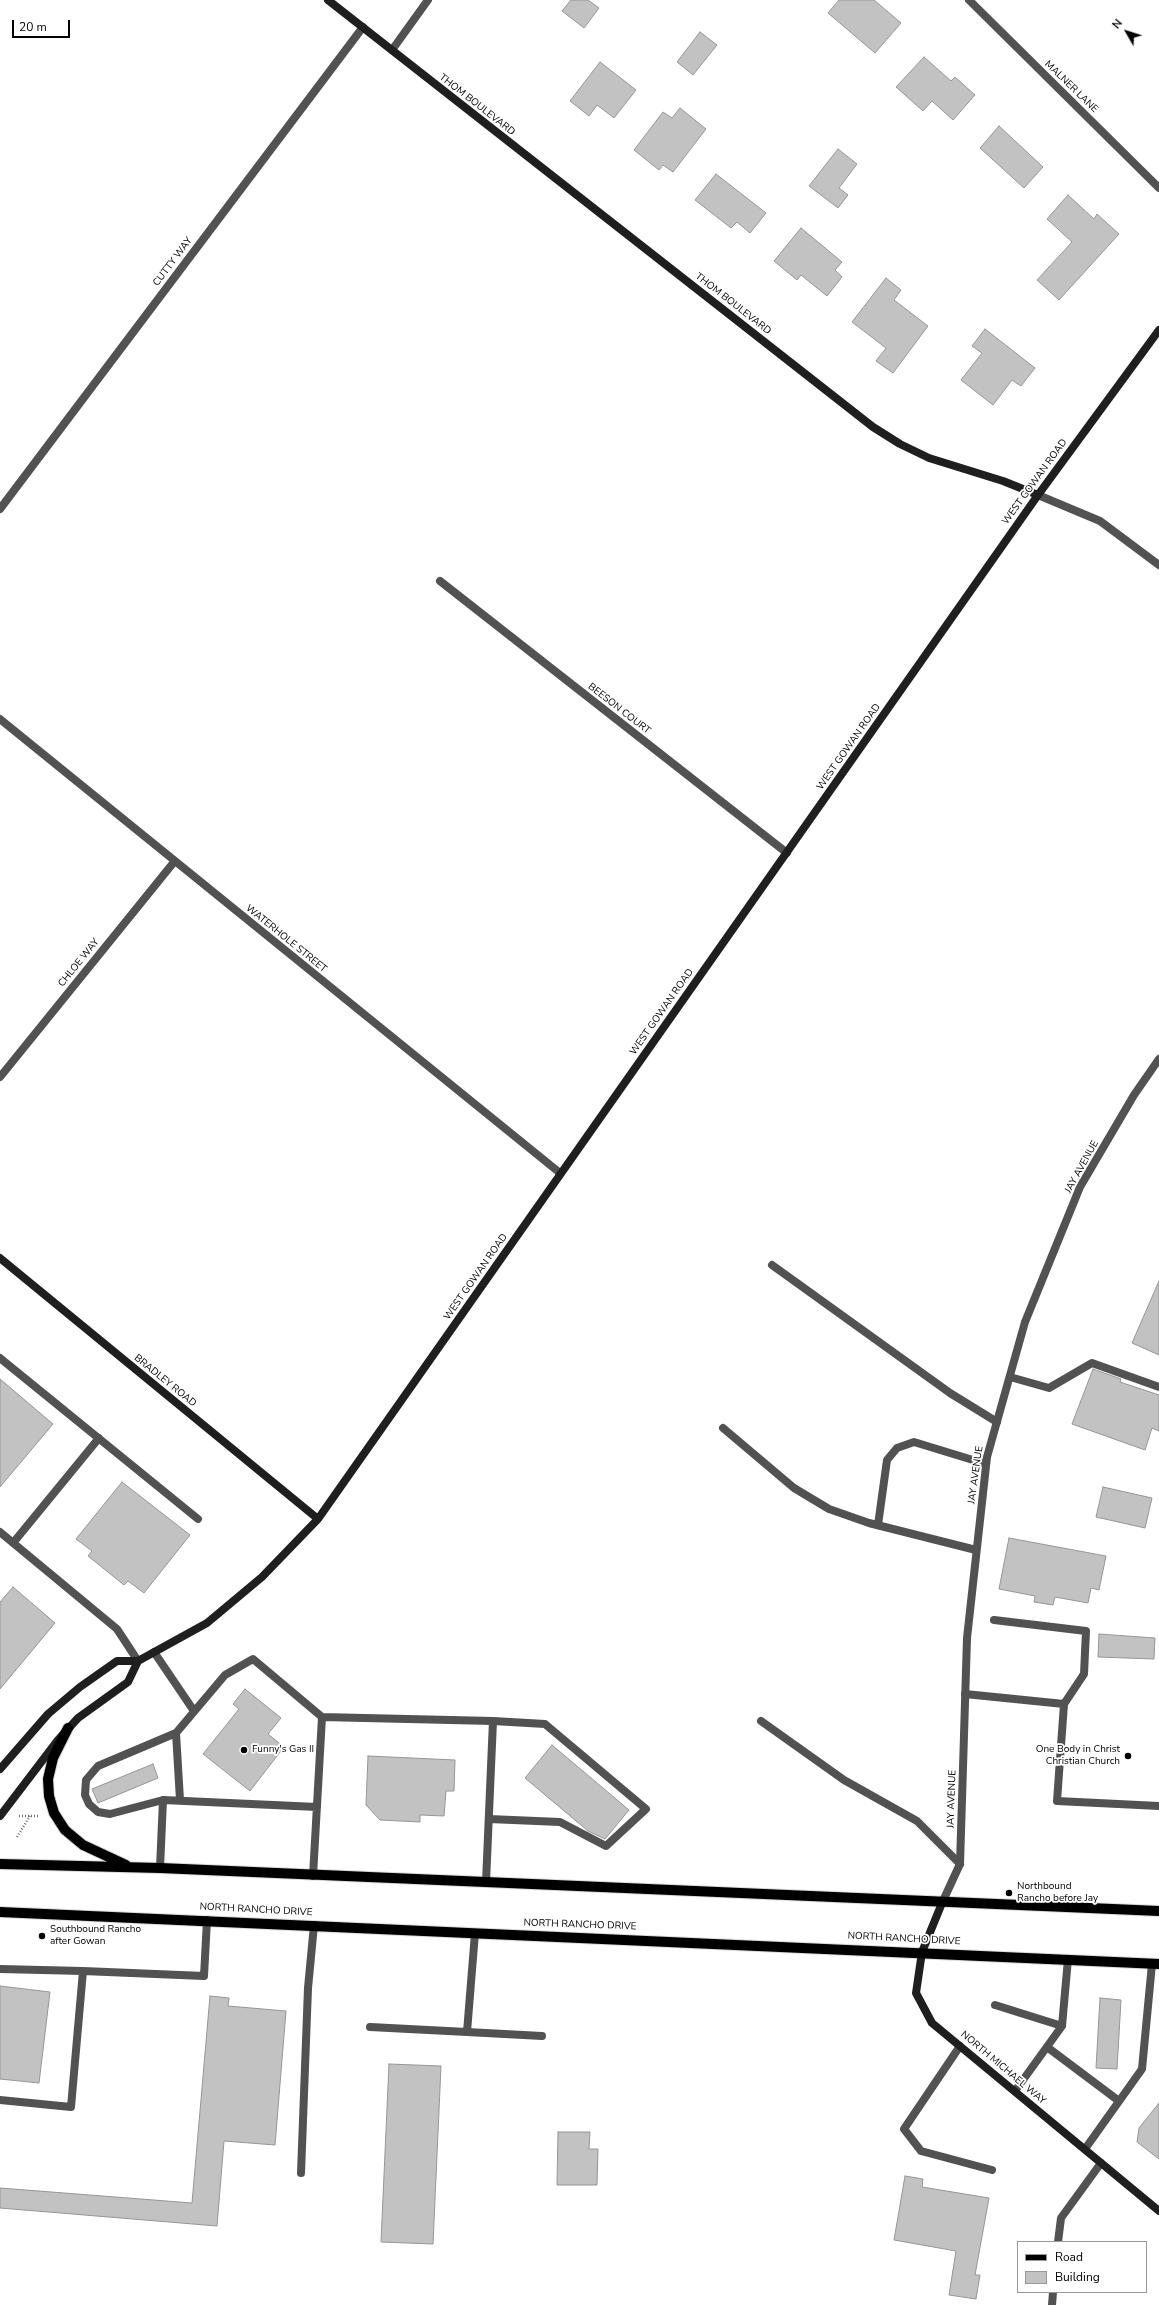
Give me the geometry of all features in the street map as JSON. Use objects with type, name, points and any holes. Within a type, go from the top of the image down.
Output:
[{"type":"main road","points":[[68,1728],[53,1758],[48,1779],[49,1796],[54,1813],[66,1830],[83,1845],[130,1867]]},
{"type":"main road","points":[[0,1864],[160,1868],[313,1876],[1159,1911]]},
{"type":"main road","name":"NORTH RANCHO DRIVE","points":[[0,1912],[922,1952],[1155,1964]]},
{"type":"street","name":"THOM BOULEVARD","points":[[328,0],[873,427],[900,444],[930,458],[1002,481],[1100,521],[1159,565]]},
{"type":"street","points":[[392,50],[428,0]]},
{"type":"street","name":"MALNER LANE","points":[[974,2],[1159,188]]},
{"type":"street","name":"CUTTY WAY","points":[[0,509],[363,27]]},
{"type":"street","name":"WEST GOWAN ROAD","points":[[0,1769],[48,1714],[80,1687],[117,1661],[138,1661],[206,1623],[262,1577],[318,1520],[560,1173],[1038,495],[1159,330]]},
{"type":"street","name":"BEESON COURT","points":[[440,581],[787,853]]},
{"type":"street","name":"WATERHOLE STREET","points":[[0,719],[174,862],[560,1173]]},
{"type":"street","name":"CHLOE WAY","points":[[0,1077],[174,862]]},
{"type":"street","name":"JAY AVENUE","points":[[942,1903],[960,1864],[967,1638],[986,1464],[1025,1322],[1080,1188],[1134,1095],[1159,1059]]},
{"type":"street","name":"BRADLEY ROAD","points":[[0,1258],[318,1520]]},
{"type":"street","points":[[772,1265],[950,1393],[997,1422]]},
{"type":"street","points":[[0,1358],[198,1519]]},
{"type":"street","points":[[1010,1377],[1049,1388],[1092,1363],[1159,1387]]},
{"type":"street","points":[[723,1428],[794,1488],[829,1509],[878,1525],[976,1550]]},
{"type":"street","points":[[13,1543],[99,1438]]},
{"type":"street","points":[[878,1525],[887,1460],[897,1448],[914,1442],[986,1464]]},
{"type":"street","points":[[0,1532],[117,1629],[138,1661],[128,1682],[78,1718],[68,1728],[0,1816]]},
{"type":"street","points":[[994,1620],[1086,1631],[1084,1674],[1064,1704],[1057,1801],[1159,1806]]},
{"type":"street","points":[[154,1652],[194,1711]]},
{"type":"street","points":[[317,1807],[163,1800],[110,1814],[98,1812],[89,1804],[85,1795],[86,1780],[98,1766],[176,1733],[225,1675],[253,1659],[322,1717],[493,1721],[545,1724],[646,1809],[606,1846],[560,1822],[489,1819]]},
{"type":"street","points":[[965,1694],[1064,1704]]},
{"type":"street","points":[[313,1876],[322,1717]]},
{"type":"street","points":[[486,1882],[493,1721]]},
{"type":"street","points":[[762,1721],[844,1780],[917,1821],[960,1864]]},
{"type":"street","points":[[176,1733],[180,1800]]},
{"type":"street","points":[[160,1868],[163,1800]]},
{"type":"street","name":"NORTH MICHAEL WAY","points":[[942,1903],[922,1952],[916,1993],[932,2023],[1159,2211]]},
{"type":"street","points":[[0,1969],[204,1976],[207,1920]]},
{"type":"street","points":[[301,2173],[308,1988],[314,1925]]},
{"type":"street","points":[[467,2032],[476,1933]]},
{"type":"street","points":[[1015,2091],[1062,2026],[1068,1959]]},
{"type":"street","points":[[1085,2149],[1142,2068],[1155,1964]]},
{"type":"street","points":[[0,2100],[71,2107],[82,1971]]},
{"type":"street","points":[[995,2005],[1062,2026]]},
{"type":"street","points":[[370,2027],[542,2036]]},
{"type":"street","points":[[960,2046],[904,2129],[921,2151],[992,2170]]},
{"type":"street","points":[[1047,2047],[1119,2101]]},
{"type":"street","points":[[1058,2241],[1061,2218],[1101,2163]]},
{"type":"street","points":[[1052,2305],[1053,2293]]},
{"type":"path","points":[[19,1816],[42,1816]]},
{"type":"path","points":[[17,1837],[30,1816]]},
{"type":"building","points":[[571,0],[588,0],[599,8],[584,28],[562,11]]},
{"type":"building","points":[[839,0],[874,0],[901,23],[875,53],[828,13]]},
{"type":"building","points":[[700,32],[717,45],[693,75],[677,62]]},
{"type":"building","points":[[924,57],[951,81],[955,77],[975,95],[953,120],[932,101],[923,111],[896,87]]},
{"type":"building","points":[[600,62],[636,90],[614,118],[597,105],[589,116],[570,101]]},
{"type":"building","points":[[680,108],[706,129],[673,172],[663,165],[659,170],[634,150],[663,112],[672,118]]},
{"type":"building","points":[[999,126],[1043,167],[1024,188],[980,148]]},
{"type":"building","points":[[838,149],[857,164],[839,188],[848,195],[838,208],[809,186]]},
{"type":"building","points":[[716,174],[766,213],[750,233],[737,222],[731,228],[695,200]]},
{"type":"building","points":[[1068,195],[1094,219],[1097,214],[1119,234],[1059,300],[1037,280],[1072,242],[1047,219]]},
{"type":"building","points":[[801,228],[842,262],[835,270],[842,277],[827,296],[801,275],[797,280],[774,261]]},
{"type":"building","points":[[886,278],[901,290],[894,300],[928,326],[893,373],[876,361],[886,348],[852,322]]},
{"type":"building","points":[[985,329],[1035,368],[1021,386],[1012,380],[993,405],[961,380],[982,353],[972,346]]},
{"type":"building","points":[[1159,1281],[1159,1355],[1132,1343]]},
{"type":"building","points":[[1093,1369],[1121,1379],[1120,1382],[1159,1395],[1159,1431],[1152,1428],[1145,1450],[1072,1424]]},
{"type":"building","points":[[0,1379],[53,1424],[0,1487]]},
{"type":"building","points":[[122,1482],[190,1535],[144,1593],[128,1581],[124,1585],[88,1556],[92,1551],[76,1539]]},
{"type":"building","points":[[1103,1487],[1152,1498],[1145,1528],[1096,1517]]},
{"type":"building","points":[[1009,1538],[1106,1556],[1099,1590],[1091,1588],[1088,1603],[1055,1597],[1053,1605],[1034,1602],[1035,1596],[999,1589]]},
{"type":"building","points":[[13,1587],[55,1623],[0,1689],[0,1602]]},
{"type":"building","points":[[1099,1634],[1155,1638],[1154,1659],[1098,1657]]},
{"type":"building","points":[[245,1689],[281,1718],[268,1734],[284,1747],[250,1791],[203,1754],[239,1709],[233,1704]]},
{"type":"building","points":[[552,1745],[629,1810],[605,1839],[588,1831],[525,1778]]},
{"type":"building","points":[[368,1756],[455,1760],[454,1791],[446,1791],[444,1816],[420,1815],[420,1822],[380,1820],[366,1805]]},
{"type":"building","points":[[153,1764],[158,1778],[98,1803],[92,1789]]},
{"type":"building","points":[[0,1986],[50,1992],[39,2083],[0,2079]]},
{"type":"building","points":[[210,1996],[229,1998],[228,2006],[286,2011],[275,2145],[224,2141],[217,2226],[0,2208],[0,2188],[192,2203]]},
{"type":"building","points":[[1100,1998],[1121,2000],[1117,2069],[1096,2068]]},
{"type":"building","points":[[389,2064],[441,2066],[433,2244],[381,2242]]},
{"type":"building","points":[[1159,2103],[1159,2159],[1137,2142],[1139,2128]]},
{"type":"building","points":[[558,2132],[590,2132],[589,2149],[598,2149],[597,2185],[557,2185]]},
{"type":"building","points":[[905,2176],[923,2179],[922,2187],[989,2198],[975,2275],[980,2275],[976,2299],[949,2295],[956,2251],[894,2240]]},
{"type":"place","name":"Funny's Gas II","points":[[244,1750]]},
{"type":"place","name":"One Body in Christ Christian Church","points":[[1128,1756]]},
{"type":"place","name":"Northbound Rancho before Jay","points":[[1009,1893]]},
{"type":"place","name":"Southbound Rancho after Gowan","points":[[42,1936]]}]
